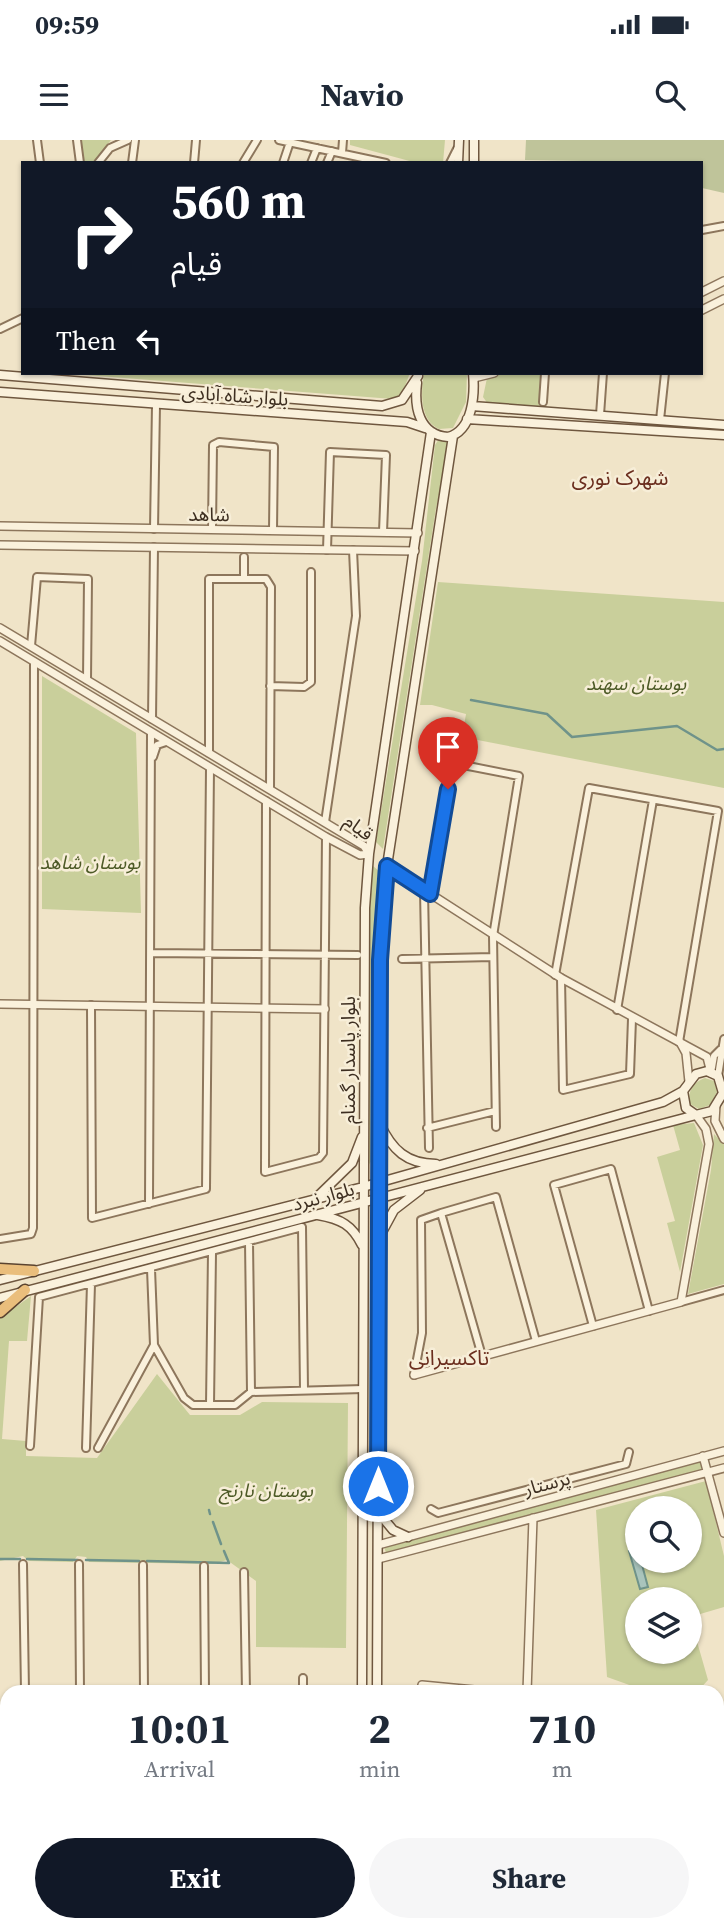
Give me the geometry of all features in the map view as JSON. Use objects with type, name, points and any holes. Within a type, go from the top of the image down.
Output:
[{"type":"highway","points":[[0,1269],[34,1271]]},
{"type":"highway","points":[[0,1312],[25,1290]]},
{"type":"main road","points":[[458,161],[459,140]]},
{"type":"main road","points":[[474,140],[474,161]]},
{"type":"main road","name":"بلوار شاه آبادی","points":[[0,377],[382,406],[402,400],[418,375]]},
{"type":"main road","points":[[419,375],[417,410],[428,430]]},
{"type":"main road","points":[[453,436],[467,419],[472,406],[474,375]]},
{"type":"main road","name":"بلوار شاه آبادی","points":[[0,392],[407,422],[443,437],[453,436]]},
{"type":"main road","points":[[472,406],[724,425]]},
{"type":"main road","points":[[467,419],[724,435]]},
{"type":"main road","name":"بلوار پاسدار گمنام","points":[[362,1685],[364,963],[369,854],[418,533],[428,430]]},
{"type":"main road","name":"بلوار پاسدار گمنام","points":[[377,1685],[382,1558],[378,1511],[380,960],[387,866],[453,436]]},
{"type":"main road","points":[[701,1072],[718,1075],[723,1093],[720,1104],[707,1114],[696,1115],[686,1108],[683,1091],[690,1082],[701,1072]]},
{"type":"main road","name":"بلوار نبرد","points":[[0,1280],[363,1187],[663,1102],[683,1091]]},
{"type":"main road","name":"بلوار نبرد","points":[[0,1298],[696,1115]]},
{"type":"main road","points":[[379,1122],[387,1140],[402,1156],[428,1164],[446,1163]]},
{"type":"main road","points":[[313,1199],[352,1163],[363,1132]]},
{"type":"main road","points":[[379,1240],[394,1210],[430,1184]]},
{"type":"main road","points":[[315,1215],[341,1220],[355,1231],[363,1247]]},
{"type":"main road","points":[[378,1511],[393,1530],[408,1537]]},
{"type":"street","points":[[37,140],[40,161]]},
{"type":"street","points":[[77,140],[80,161]]},
{"type":"street","points":[[100,161],[110,148],[128,140]]},
{"type":"street","points":[[132,161],[135,140]]},
{"type":"street","points":[[194,161],[196,140]]},
{"type":"street","points":[[244,161],[257,140]]},
{"type":"street","points":[[279,140],[363,160]]},
{"type":"street","points":[[342,153],[343,140]]},
{"type":"street","points":[[451,161],[459,140]]},
{"type":"street","points":[[284,161],[290,142]]},
{"type":"street","points":[[312,161],[317,148]]},
{"type":"street","points":[[328,161],[331,151]]},
{"type":"street","points":[[703,230],[724,226]]},
{"type":"street","points":[[703,292],[724,281]]},
{"type":"street","points":[[703,310],[724,299]]},
{"type":"street","points":[[0,329],[21,319]]},
{"type":"street","points":[[544,402],[545,375]]},
{"type":"street","points":[[600,415],[603,375]]},
{"type":"street","points":[[660,420],[665,375]]},
{"type":"street","points":[[154,529],[156,405]]},
{"type":"street","points":[[212,529],[215,443],[274,447],[273,530]]},
{"type":"street","points":[[327,550],[331,452],[386,455],[383,532]]},
{"type":"street","name":"شاهد","points":[[0,526],[418,533]]},
{"type":"street","name":"شاهد","points":[[0,545],[415,551]]},
{"type":"street","points":[[149,1203],[154,547]]},
{"type":"street","points":[[325,822],[356,616],[353,550]]},
{"type":"street","points":[[244,557],[244,579]]},
{"type":"street","points":[[270,686],[304,687],[311,682],[311,572]]},
{"type":"street","points":[[30,646],[37,577],[88,579],[87,680]]},
{"type":"street","points":[[209,753],[209,579],[266,579],[270,583],[270,789]]},
{"type":"street","name":"قیام","points":[[0,628],[325,822],[364,846],[369,854],[360,855],[326,837],[0,641]]},
{"type":"street","points":[[0,1239],[24,1237],[33,1228],[34,662]]},
{"type":"street","points":[[151,780],[155,750],[166,741]]},
{"type":"street","points":[[429,1148],[425,959],[427,893],[453,763],[519,775],[493,936],[496,1126]]},
{"type":"street","points":[[91,1006],[92,1218],[206,1189],[211,768]]},
{"type":"street","points":[[632,1019],[630,1074],[563,1090],[558,977],[589,788],[718,811],[679,1042],[686,1054],[690,1082]]},
{"type":"street","points":[[617,1010],[653,800]]},
{"type":"street","points":[[266,801],[263,1170],[268,1173],[321,1156],[326,837]]},
{"type":"street","points":[[387,866],[558,977],[632,1019],[708,1057],[718,1075]]},
{"type":"street","points":[[151,953],[358,955]]},
{"type":"street","points":[[402,960],[493,957]]},
{"type":"street","points":[[0,1004],[325,1009]]},
{"type":"street","points":[[718,1075],[724,1039]]},
{"type":"street","points":[[720,1104],[715,1121],[724,1139]]},
{"type":"street","points":[[427,1128],[495,1111]]},
{"type":"street","points":[[681,1302],[709,1144],[706,1129],[696,1115]]},
{"type":"street","points":[[593,1326],[554,1185],[611,1169],[649,1311]]},
{"type":"street","points":[[536,1342],[496,1197],[421,1220],[422,1333],[414,1375],[536,1342],[724,1290]]},
{"type":"street","points":[[441,1213],[482,1356]]},
{"type":"street","points":[[30,1446],[39,1297],[302,1227],[304,1390]]},
{"type":"street","points":[[249,1242],[251,1392]]},
{"type":"street","points":[[210,1405],[212,1252]]},
{"type":"street","points":[[151,1269],[154,1345],[184,1398],[193,1405],[235,1405],[251,1392],[363,1389]]},
{"type":"street","points":[[86,1448],[91,1284]]},
{"type":"street","points":[[98,1448],[154,1345]]},
{"type":"street","name":"پرستار","points":[[381,1544],[724,1451]]},
{"type":"street","points":[[431,1509],[438,1513],[626,1464],[629,1452]]},
{"type":"street","points":[[703,1457],[724,1533]]},
{"type":"street","name":"پرستار","points":[[382,1558],[724,1468]]},
{"type":"street","points":[[566,1479],[570,1493]]},
{"type":"street","points":[[527,1685],[533,1518]]},
{"type":"street","points":[[23,1564],[25,1685]]},
{"type":"street","points":[[79,1564],[80,1685]]},
{"type":"street","points":[[143,1565],[144,1685]]},
{"type":"street","points":[[204,1566],[205,1685]]},
{"type":"street","points":[[244,1572],[246,1685]]},
{"type":"street","points":[[303,1678],[303,1685]]},
{"type":"green space","points":[[80,140],[111,140],[95,161],[83,161]]},
{"type":"green space","points":[[350,140],[445,140],[443,161],[410,161],[350,145]]},
{"type":"green space","points":[[526,140],[724,140],[724,193],[703,188],[703,161],[525,160]]},
{"type":"green space","points":[[86,375],[409,375],[402,394],[393,399]]},
{"type":"green space","points":[[424,375],[467,375],[466,402],[453,428],[439,429],[432,425],[425,412],[422,388]]},
{"type":"green space","points":[[497,375],[542,375],[540,410],[488,404],[483,397],[487,378]]},
{"type":"green space","points":[[439,439],[451,441],[436,508],[383,849],[376,842],[422,561],[435,445]]},
{"type":"green space","name":"بوستان سهند","points":[[438,582],[724,602],[724,788],[462,737],[466,714],[432,705],[420,705]]},
{"type":"green space","name":"بوستان شاهد","points":[[42,676],[136,733],[141,913],[42,909]]},
{"type":"green space","points":[[372,865],[381,873],[374,964],[374,1147],[373,1159],[367,1167],[367,964]]},
{"type":"green space","points":[[705,1078],[714,1081],[717,1092],[710,1105],[699,1109],[690,1104],[689,1095],[694,1085]]},
{"type":"green space","points":[[694,1123],[703,1145],[680,1272],[667,1223],[675,1221],[657,1157],[680,1150],[673,1125]]},
{"type":"green space","points":[[714,1134],[724,1144],[724,1284],[688,1294],[711,1170]]},
{"type":"green space","name":"بوستان نارنج","points":[[31,1296],[27,1341],[9,1341],[2,1439],[26,1441],[26,1456],[97,1458],[157,1374],[190,1415],[240,1415],[262,1402],[348,1403],[346,1648],[256,1647],[256,1581],[227,1560],[213,1564],[89,1562],[86,1557],[77,1556],[73,1562],[29,1561],[23,1556],[0,1561],[0,1318]]},
{"type":"green space","points":[[700,1462],[702,1470],[386,1553],[384,1546]]},
{"type":"green space","points":[[706,1481],[724,1556],[724,1607],[702,1613],[702,1587],[625,1587],[625,1664],[702,1664],[702,1659],[708,1680],[703,1685],[629,1685],[607,1677],[596,1510],[625,1502],[625,1573],[702,1573],[702,1496],[649,1496]]},
{"type":"water","points":[[635,1573],[644,1573],[648,1587],[639,1587]]},
{"type":"waterway","points":[[471,700],[547,714],[572,737],[677,726],[717,750],[724,749]]},
{"type":"waterway","points":[[209,1510],[210,1514]]},
{"type":"waterway","points":[[213,1522],[221,1544]]},
{"type":"waterway","points":[[147,1561],[229,1563],[224,1551]]},
{"type":"waterway","points":[[0,1559],[20,1559]]},
{"type":"waterway","points":[[27,1559],[78,1560]]},
{"type":"waterway","points":[[86,1560],[139,1561]]},
{"type":"district","name":"شهرک نوری","points":[[620,478]]},
{"type":"district","name":"تاکسیرانی","points":[[449,1358]]},
{"type":"route","points":[[378,1486],[380,960],[387,866],[430,894],[448,789]]}]
